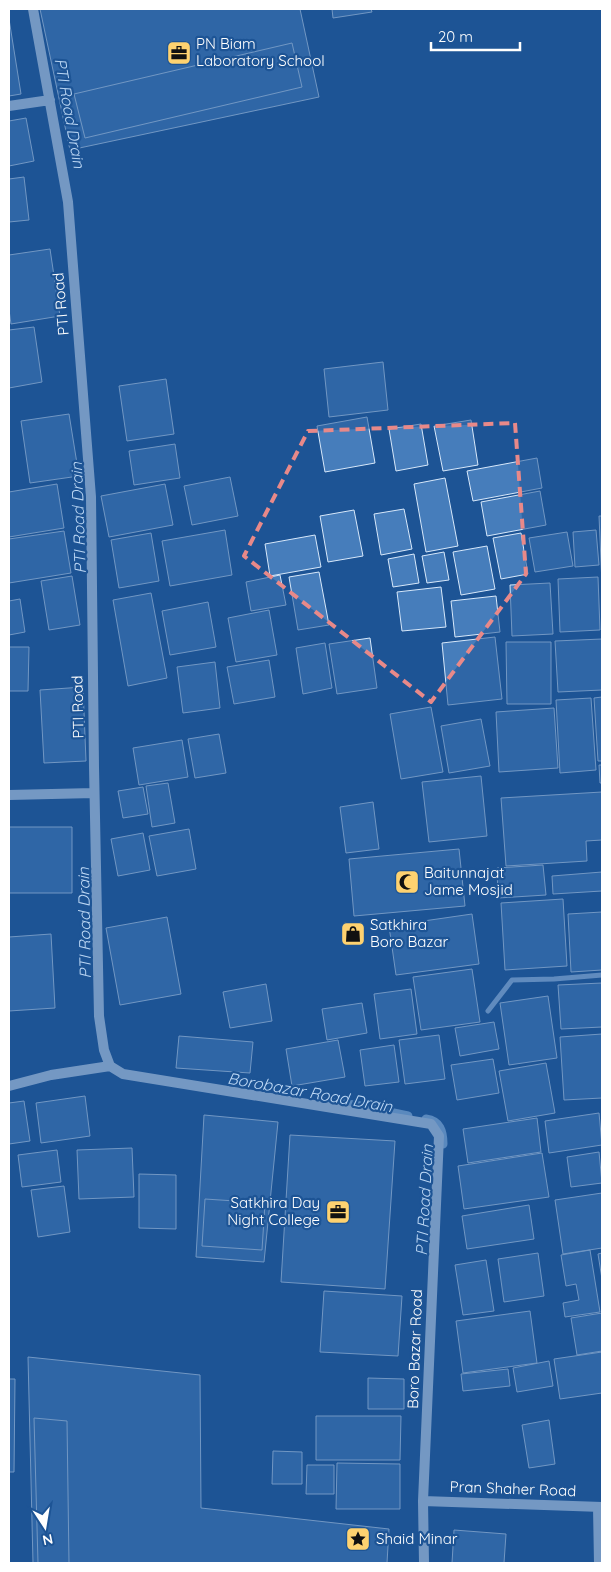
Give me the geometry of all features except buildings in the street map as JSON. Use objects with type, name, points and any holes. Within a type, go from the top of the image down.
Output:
[{"type":"main road","name":"PTI Road","points":[[33,9],[68,202],[92,497],[94,793],[99,1016],[104,1050],[110,1066]]},
{"type":"main road","points":[[9,106],[50,100]]},
{"type":"main road","points":[[9,795],[94,793]]},
{"type":"main road","points":[[9,1086],[51,1075],[110,1066]]},
{"type":"main road","name":"Boro Bazar Road","points":[[110,1066],[123,1074],[431,1124],[439,1136],[424,1501],[424,1563]]},
{"type":"main road","name":"Pran Shaher Road","points":[[424,1501],[600,1507]]},
{"type":"main road","points":[[599,1563],[600,1507]]},
{"type":"street","points":[[488,1011],[512,980],[602,975]]},
{"type":"highlighted area","points":[[515,423],[526,574],[431,702],[244,556],[308,431]]},
{"type":"waterway","name":"PTI Road Drain","points":[[323,1102],[355,1105],[408,1116]]},
{"type":"waterway","name":"PTI Road Drain","points":[[426,1119],[438,1124],[443,1144]]},
{"type":"place","name":"PN Biam Laboratory School","points":[[179,53]]},
{"type":"place","name":"Baitunnajat Jame Mosjid","points":[[407,882]]},
{"type":"place","name":"Satkhira Boro Bazar","points":[[353,934]]},
{"type":"place","name":"Satkhira Day Night College","points":[[338,1212]]},
{"type":"place","name":"Shaid Minar","points":[[358,1539]]},
{"type":"water label","name":"Borobazar Road Drain","points":[[310,1092]]}]
